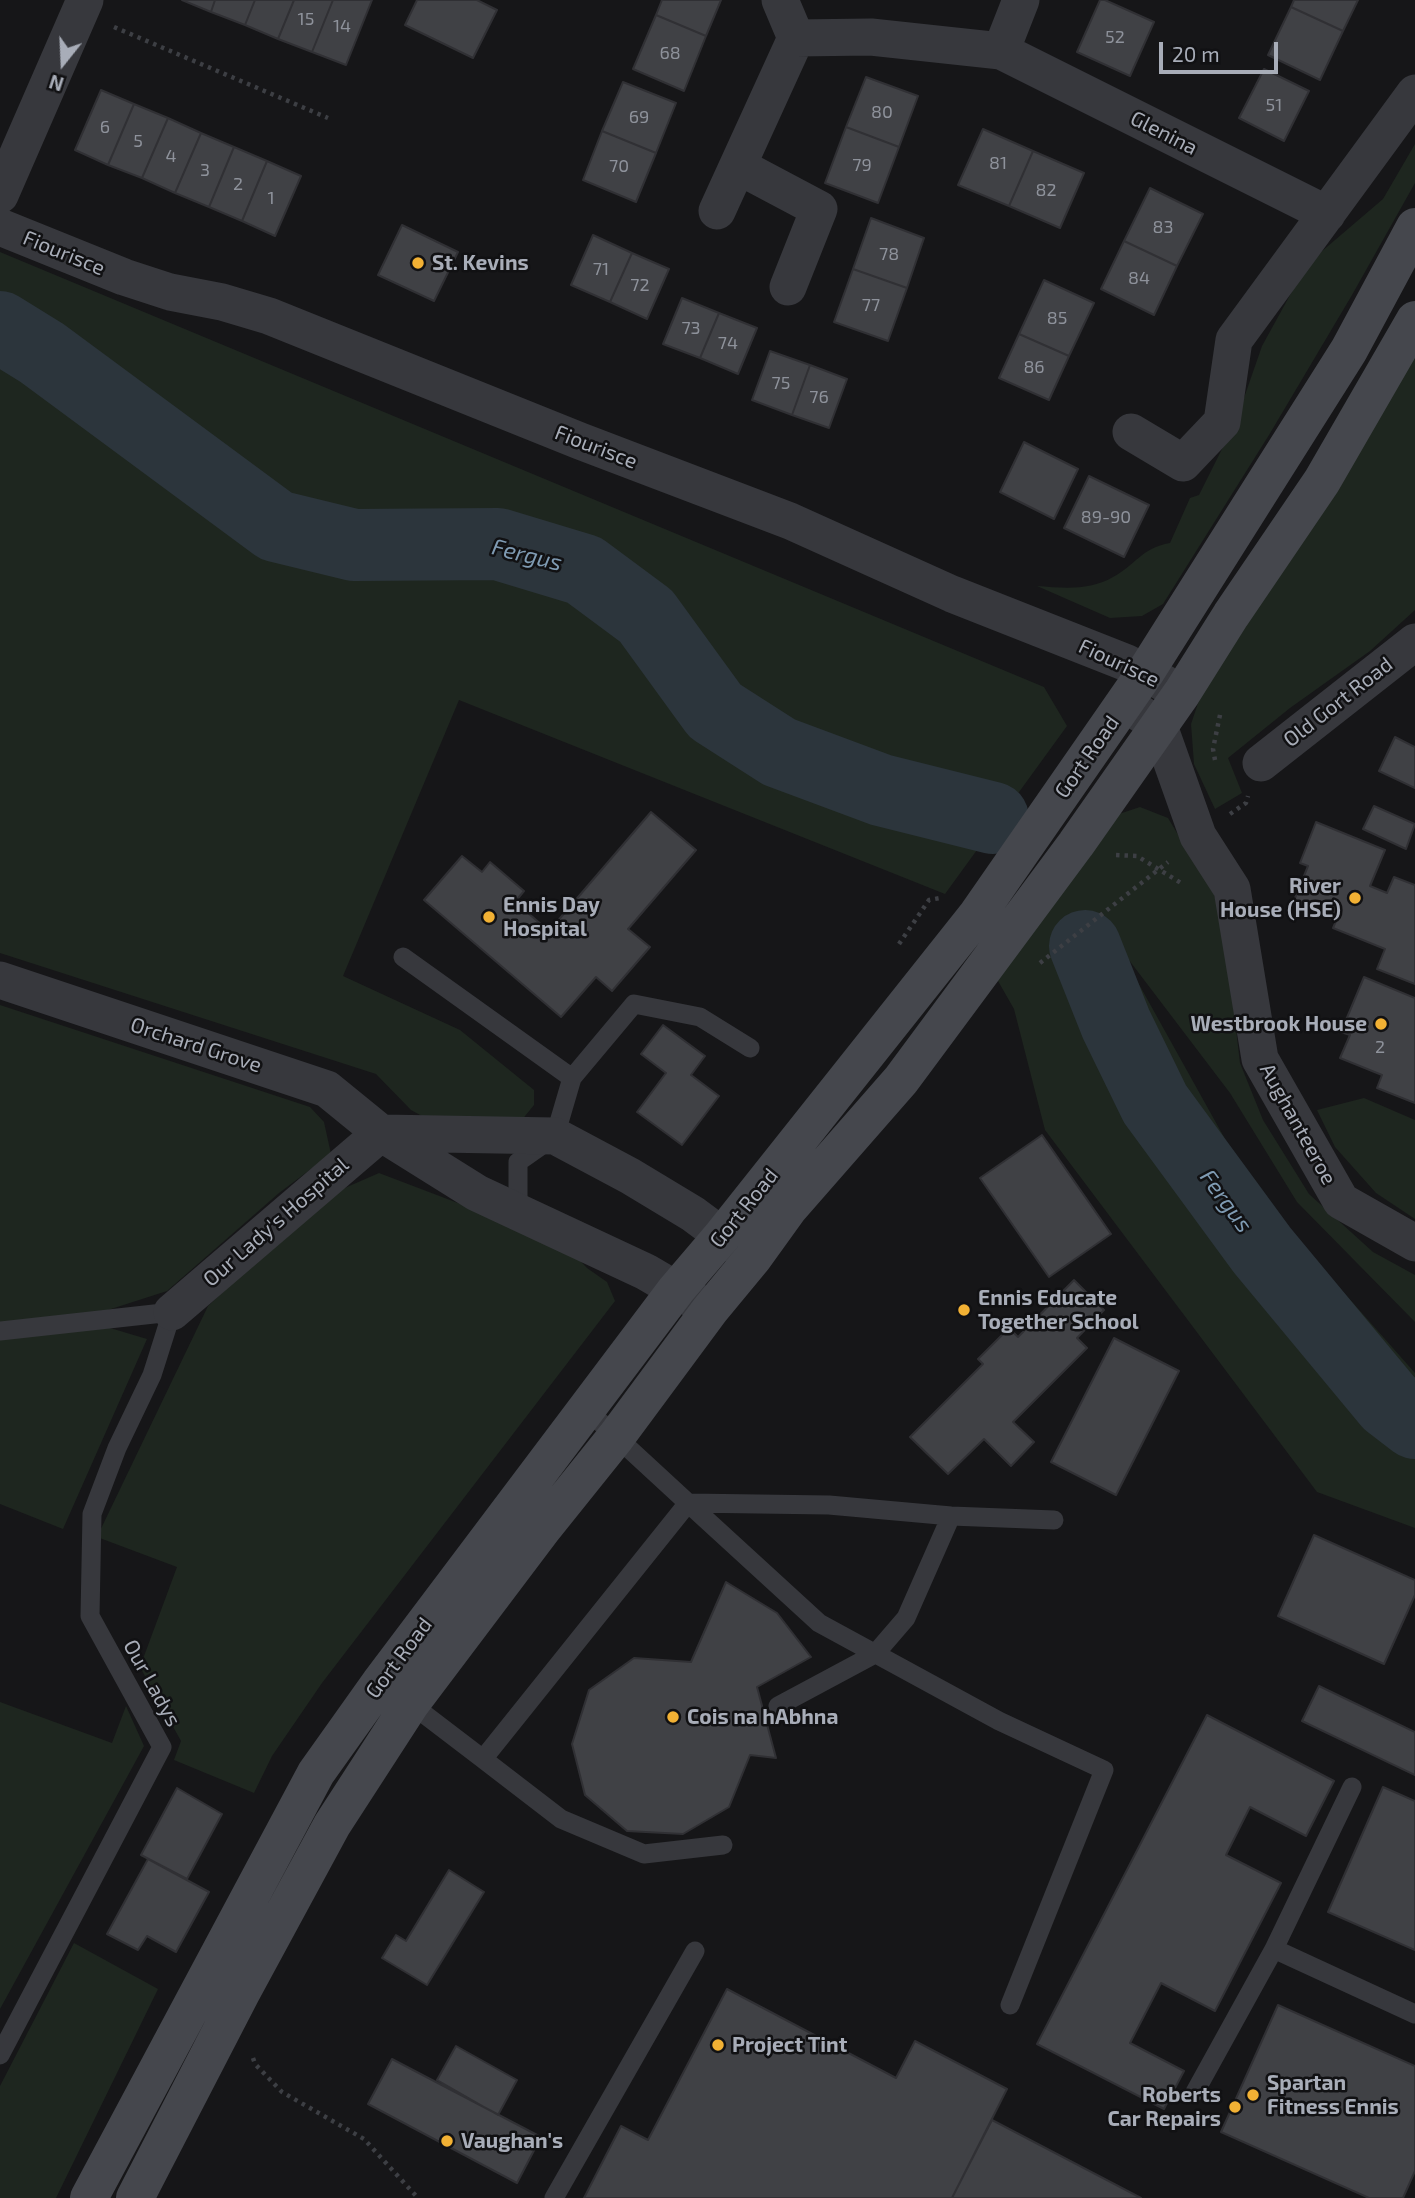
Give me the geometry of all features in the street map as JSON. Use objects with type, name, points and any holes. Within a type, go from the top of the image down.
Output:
[{"type":"main road","name":"Gort Road","points":[[135,2198],[332,1825],[396,1693],[586,1409],[676,1290],[977,915],[1135,688],[1349,350],[1415,227]]},
{"type":"main road","name":"Gort Road","points":[[89,2198],[316,1773],[396,1693],[543,1528],[616,1437],[789,1208],[901,1080],[1182,693],[1322,481],[1415,320]]},
{"type":"street","points":[[717,211],[796,38],[780,0]]},
{"type":"street","points":[[1001,51],[1021,0]]},
{"type":"street","points":[[0,195],[82,6]]},
{"type":"street","name":"Glenina","points":[[796,38],[871,37],[1001,51],[1327,214]]},
{"type":"street","points":[[1131,432],[1183,463],[1222,422],[1234,340],[1415,93]]},
{"type":"street","points":[[738,166],[819,209],[788,287]]},
{"type":"street","name":"Fiourisce","points":[[0,227],[136,281],[269,316],[580,442],[790,521],[952,594],[1127,663],[1135,688],[1182,693]]},
{"type":"street","name":"Old Gort Road","points":[[1261,763],[1415,642]]},
{"type":"street","points":[[1135,688],[1159,726]]},
{"type":"street","name":"Aughanteeroe","points":[[1159,726],[1198,836],[1232,889],[1260,1059],[1341,1201],[1415,1243]]},
{"type":"street","name":"Orchard Grove","points":[[0,980],[327,1089],[381,1133],[477,1193],[646,1272],[710,1310]]},
{"type":"street","points":[[381,1133],[555,1136],[630,1175],[693,1214],[753,1258]]},
{"type":"street","name":"Our Lady's Hospital","points":[[172,1312],[381,1133]]},
{"type":"lane","points":[[403,957],[572,1078]]},
{"type":"lane","points":[[518,1212],[518,1162],[555,1136],[572,1078],[634,1004],[700,1017],[750,1048]]},
{"type":"lane","points":[[0,1331],[172,1312]]},
{"type":"lane","name":"Our Ladys","points":[[0,2055],[162,1746],[90,1616],[92,1514],[108,1470],[152,1375],[172,1312]]},
{"type":"lane","points":[[586,1409],[820,1623],[999,1721],[1104,1770],[1010,2005]]},
{"type":"lane","points":[[688,1503],[829,1505],[951,1516],[1054,1520]]},
{"type":"lane","points":[[482,1759],[688,1503]]},
{"type":"lane","points":[[778,1706],[875,1654],[906,1618],[951,1516]]},
{"type":"lane","points":[[396,1693],[561,1819],[644,1854],[723,1844]]},
{"type":"lane","points":[[1195,2092],[1273,1949],[1352,1787]]},
{"type":"lane","points":[[1273,1949],[1415,2014]]},
{"type":"lane","points":[[554,2198],[695,1951]]},
{"type":"path","points":[[82,6],[328,118]]},
{"type":"path","points":[[1216,772],[1213,749],[1223,705]]},
{"type":"path","points":[[1226,804],[1230,814]]},
{"type":"path","points":[[1066,856],[1138,856],[1236,918]]},
{"type":"path","points":[[227,2020],[242,2029],[256,2064],[282,2092],[364,2139],[418,2198]]},
{"type":"shaded area","points":[[1415,144],[1415,183],[1269,435],[1163,604],[1142,616],[1110,618],[1037,586],[1076,588],[1095,585],[1121,572],[1152,549],[1170,543],[1190,498],[1199,495],[1236,421],[1262,346],[1300,277],[1321,252],[1383,199]]},
{"type":"shaded area","points":[[0,252],[1044,687],[1067,726],[945,894],[459,700],[343,976],[460,1030],[534,1090],[534,1105],[521,1121],[433,1122],[411,1110],[376,1074],[0,953]]},
{"type":"shaded area","points":[[1415,345],[1415,610],[1370,651],[1290,708],[1228,758],[1242,793],[1215,809],[1194,764],[1191,724],[1208,674]]},
{"type":"shaded area","points":[[1140,807],[1168,818],[1214,894],[1224,928],[1240,1063],[1263,1120],[1309,1194],[1373,1252],[1415,1275],[1415,1322],[1297,1202],[1230,1093],[1116,943],[1254,1191],[1415,1373],[1415,1528],[1317,1492],[1045,1130],[1014,1009],[994,974],[1110,817]]},
{"type":"shaded area","points":[[0,1005],[310,1107],[324,1122],[331,1154],[279,1193],[167,1291],[80,1319],[147,1339],[63,1529],[0,1504]]},
{"type":"shaded area","points":[[1364,1098],[1415,1120],[1415,1219],[1376,1193],[1335,1147],[1317,1110]]},
{"type":"shaded area","points":[[379,1173],[563,1243],[587,1268],[607,1282],[615,1301],[322,1683],[272,1756],[254,1793],[174,1760],[181,1741],[140,1667],[177,1567],[97,1537],[208,1306],[301,1218],[331,1194]]},
{"type":"shaded area","points":[[0,1702],[112,1743],[126,1706],[144,1746],[0,2009]]},
{"type":"shaded area","points":[[74,1943],[158,1989],[56,2198],[0,2198],[0,2086]]},
{"type":"building","points":[[182,0],[215,0],[211,12]]},
{"type":"building","points":[[215,0],[255,0],[245,25],[211,12]]},
{"type":"building","points":[[255,0],[294,0],[278,39],[245,25]]},
{"type":"building","points":[[294,0],[333,0],[312,52],[278,39]]},
{"type":"building","points":[[333,0],[372,0],[346,65],[312,52]]},
{"type":"building","points":[[417,0],[477,0],[497,10],[473,58],[405,25]]},
{"type":"building","points":[[662,0],[721,0],[706,36],[656,15]]},
{"type":"building","points":[[1100,0],[1154,22],[1130,76],[1077,52]]},
{"type":"building","points":[[1294,0],[1358,0],[1343,31],[1291,7]]},
{"type":"building","points":[[1291,7],[1343,31],[1320,80],[1268,55]]},
{"type":"building","points":[[656,15],[706,36],[684,91],[633,69]]},
{"type":"building","points":[[1264,69],[1309,91],[1284,141],[1239,118]]},
{"type":"building","points":[[866,77],[918,96],[899,147],[846,127]]},
{"type":"building","points":[[623,82],[676,103],[656,153],[602,131]]},
{"type":"building","points":[[101,90],[134,104],[108,165],[75,150]]},
{"type":"building","points":[[134,104],[168,118],[142,178],[108,165]]},
{"type":"building","points":[[168,118],[201,133],[175,193],[142,178]]},
{"type":"building","points":[[846,127],[899,147],[878,203],[825,183]]},
{"type":"building","points":[[983,129],[1033,151],[1009,206],[958,185]]},
{"type":"building","points":[[602,131],[656,153],[636,202],[583,180]]},
{"type":"building","points":[[201,133],[234,147],[209,207],[175,193]]},
{"type":"building","points":[[234,147],[267,161],[242,221],[209,207]]},
{"type":"building","points":[[1033,151],[1084,173],[1060,228],[1009,206]]},
{"type":"building","points":[[267,161],[301,176],[275,236],[242,221]]},
{"type":"building","points":[[1150,188],[1203,214],[1177,266],[1124,241]]},
{"type":"building","points":[[871,218],[924,238],[907,288],[853,269]]},
{"type":"building","name":"St. Kevins","points":[[402,225],[458,252],[434,301],[378,275]]},
{"type":"building","points":[[593,235],[632,253],[610,302],[571,285]]},
{"type":"building","points":[[1124,241],[1177,266],[1154,315],[1101,289]]},
{"type":"building","points":[[632,253],[669,269],[647,319],[610,302]]},
{"type":"building","points":[[853,269],[907,288],[888,341],[834,322]]},
{"type":"building","points":[[1044,280],[1094,303],[1069,356],[1019,334]]},
{"type":"building","points":[[682,298],[719,313],[700,358],[663,344]]},
{"type":"building","points":[[719,313],[757,328],[738,374],[700,358]]},
{"type":"building","points":[[1019,334],[1069,356],[1049,400],[999,378]]},
{"type":"building","points":[[770,351],[810,365],[792,415],[752,400]]},
{"type":"building","points":[[810,365],[847,379],[829,428],[792,415]]},
{"type":"building","points":[[1024,442],[1078,469],[1054,519],[1000,492]]},
{"type":"building","points":[[1089,476],[1149,505],[1124,557],[1064,528]]},
{"type":"building","points":[[1395,737],[1415,747],[1415,788],[1379,771]]},
{"type":"building","points":[[1374,806],[1415,824],[1406,849],[1363,829]]},
{"type":"building","name":"Ennis Day Hospital","points":[[651,812],[696,850],[628,929],[650,947],[612,991],[596,977],[561,1017],[424,900],[462,856],[482,872],[490,862],[524,891],[515,902],[549,931]]},
{"type":"building","name":"River House (HSE)","points":[[1316,822],[1385,850],[1370,886],[1387,893],[1394,877],[1415,885],[1415,984],[1377,969],[1385,949],[1333,928],[1336,921],[1293,903],[1308,866],[1300,863]]},
{"type":"building","points":[[1364,977],[1415,998],[1415,1103],[1377,1088],[1382,1075],[1340,1058],[1350,1035],[1341,1032]]},
{"type":"building","points":[[663,1025],[705,1056],[691,1075],[719,1096],[682,1145],[637,1112],[666,1073],[641,1054]]},
{"type":"building","points":[[1042,1135],[1111,1234],[1049,1277],[980,1178]]},
{"type":"building","points":[[1074,1280],[1104,1310],[1077,1338],[1087,1348],[1013,1422],[1034,1442],[1011,1466],[984,1439],[948,1474],[910,1437],[983,1364],[978,1359],[1009,1328],[1018,1337]]},
{"type":"building","points":[[1114,1338],[1179,1371],[1116,1495],[1051,1462]]},
{"type":"building","points":[[1314,1535],[1415,1580],[1415,1595],[1384,1664],[1278,1616]]},
{"type":"building","name":"Cois na hAbhna","points":[[726,1582],[777,1613],[811,1657],[757,1687],[776,1758],[750,1755],[729,1807],[683,1834],[627,1831],[585,1795],[572,1744],[589,1690],[634,1658],[691,1662]]},
{"type":"building","points":[[1319,1686],[1415,1732],[1415,1775],[1302,1721]]},
{"type":"building","points":[[1207,1715],[1334,1781],[1306,1836],[1250,1807],[1226,1855],[1281,1883],[1215,2011],[1161,1983],[1130,2043],[1184,2071],[1164,2109],[1037,2044]]},
{"type":"building","points":[[1383,1787],[1415,1801],[1415,1950],[1328,1912]]},
{"type":"building","points":[[177,1788],[222,1814],[187,1879],[141,1855]]},
{"type":"building","points":[[148,1859],[209,1892],[176,1952],[147,1936],[138,1950],[107,1934]]},
{"type":"building","points":[[449,1870],[484,1892],[427,1985],[382,1958],[396,1935],[406,1941]]},
{"type":"building","points":[[727,1989],[896,2078],[915,2041],[1007,2089],[952,2198],[584,2198],[621,2126],[648,2140]]},
{"type":"building","points":[[1278,2005],[1415,2066],[1415,2171],[1403,2198],[1369,2198],[1221,2132]]},
{"type":"building","points":[[456,2046],[517,2080],[498,2115],[437,2080]]},
{"type":"building","points":[[392,2059],[541,2137],[517,2183],[368,2104]]},
{"type":"building","points":[[992,2120],[1141,2198],[952,2198]]},
{"type":"waterway","name":"Fergus","points":[[0,327],[42,353],[276,526],[354,545],[498,544],[584,570],[646,616],[715,711],[779,752],[881,790],[993,818]]},
{"type":"waterway","name":"Fergus","points":[[1085,946],[1116,1024],[1155,1104],[1262,1250],[1389,1403],[1415,1423]]},
{"type":"place","name":"St. Kevins","points":[[418,263]]},
{"type":"place","name":"River House (HSE)","points":[[1355,898]]},
{"type":"place","name":"Ennis Day Hospital","points":[[489,917]]},
{"type":"place","name":"Westbrook House","points":[[1381,1024]]},
{"type":"place","name":"Ennis Educate Together School","points":[[964,1310]]},
{"type":"place","name":"Cois na hAbhna","points":[[673,1717]]},
{"type":"place","name":"Project Tint","points":[[718,2045]]},
{"type":"place","name":"Spartan Fitness Ennis","points":[[1253,2095]]},
{"type":"place","name":"Roberts Car Repairs","points":[[1235,2107]]},
{"type":"place","name":"Vaughan's","points":[[447,2141]]}]
